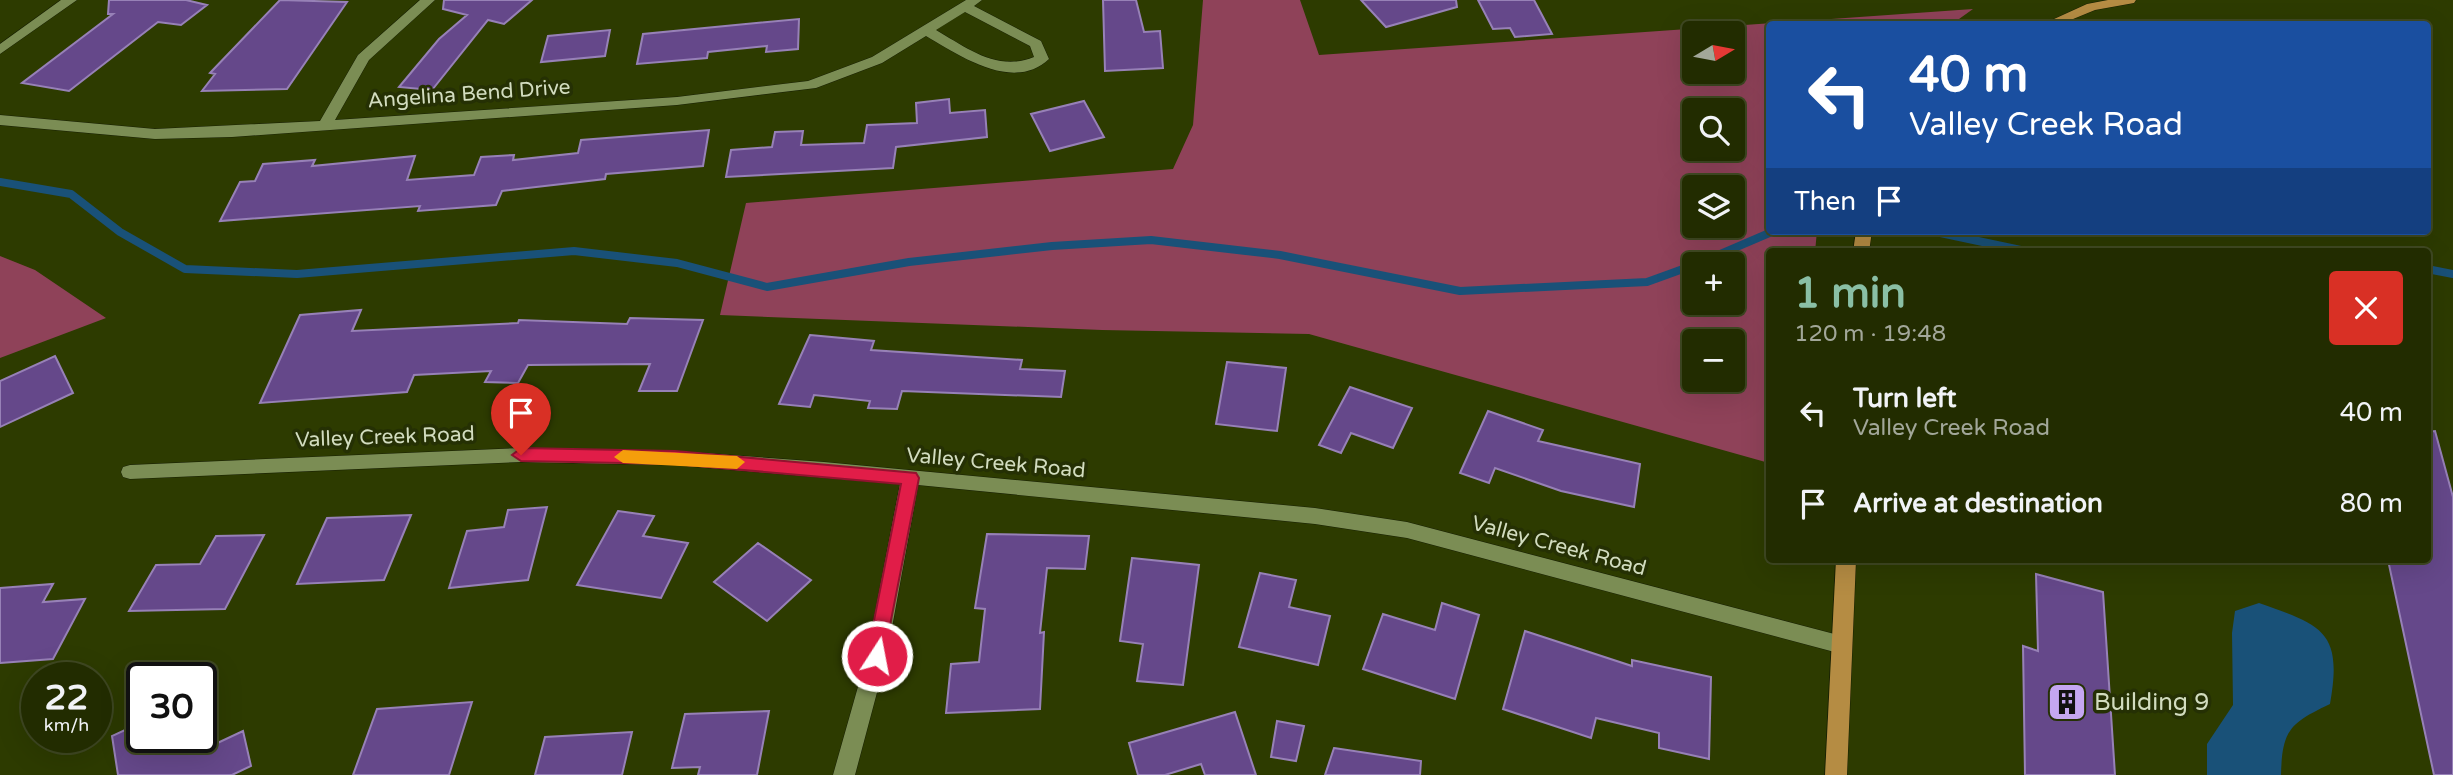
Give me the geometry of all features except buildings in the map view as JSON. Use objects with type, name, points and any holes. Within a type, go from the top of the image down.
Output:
[{"type":"main road","points":[[2056,21],[2088,4],[2129,0]]},
{"type":"main road","points":[[1836,775],[1846,563]]},
{"type":"street","points":[[0,50],[70,0]]},
{"type":"street","points":[[325,125],[363,58],[428,0]]},
{"type":"street","name":"Angelina Bend Drive","points":[[0,120],[155,134],[677,101],[778,90],[811,85],[877,60],[928,32],[970,4],[1036,44],[1042,59],[1023,69],[996,68],[928,32]]},
{"type":"street","name":"Valley Creek Road","points":[[130,472],[521,455],[675,458],[1315,516],[1407,530],[1842,645]]},
{"type":"street","points":[[844,775],[877,656],[910,478]]},
{"type":"shaded area","points":[[1203,0],[1300,0],[1319,55],[1682,29],[1682,84],[1745,84],[1745,25],[1766,24],[1766,235],[1817,235],[1815,248],[1766,248],[1766,462],[1309,334],[1102,330],[720,315],[746,203],[1173,169],[1193,125]]},
{"type":"shaded area","points":[[1973,9],[1956,21],[1802,21]]},
{"type":"shaded area","points":[[0,256],[35,270],[106,318],[0,358]]},
{"type":"water","points":[[2259,603],[2313,625],[2323,634],[2330,646],[2333,661],[2330,704],[2297,723],[2291,730],[2283,748],[2281,775],[2207,775],[2207,744],[2233,705],[2232,633],[2235,611]]},
{"type":"waterway","points":[[0,182],[71,194],[120,232],[185,269],[297,274],[574,251],[677,263],[767,287],[909,262],[1052,246],[1151,240],[1280,255],[1460,291],[1647,282],[1682,269]]},
{"type":"waterway","points":[[1725,252],[1766,234]]},
{"type":"waterway","points":[[1950,235],[2011,248]]},
{"type":"waterway","points":[[2431,270],[2453,274]]},
{"type":"slow traffic","points":[[623,457],[737,462]]},
{"type":"place","name":"Building 9","points":[[2067,702]]},
{"type":"route","points":[[521,455],[675,458],[910,478],[877,656]]}]
